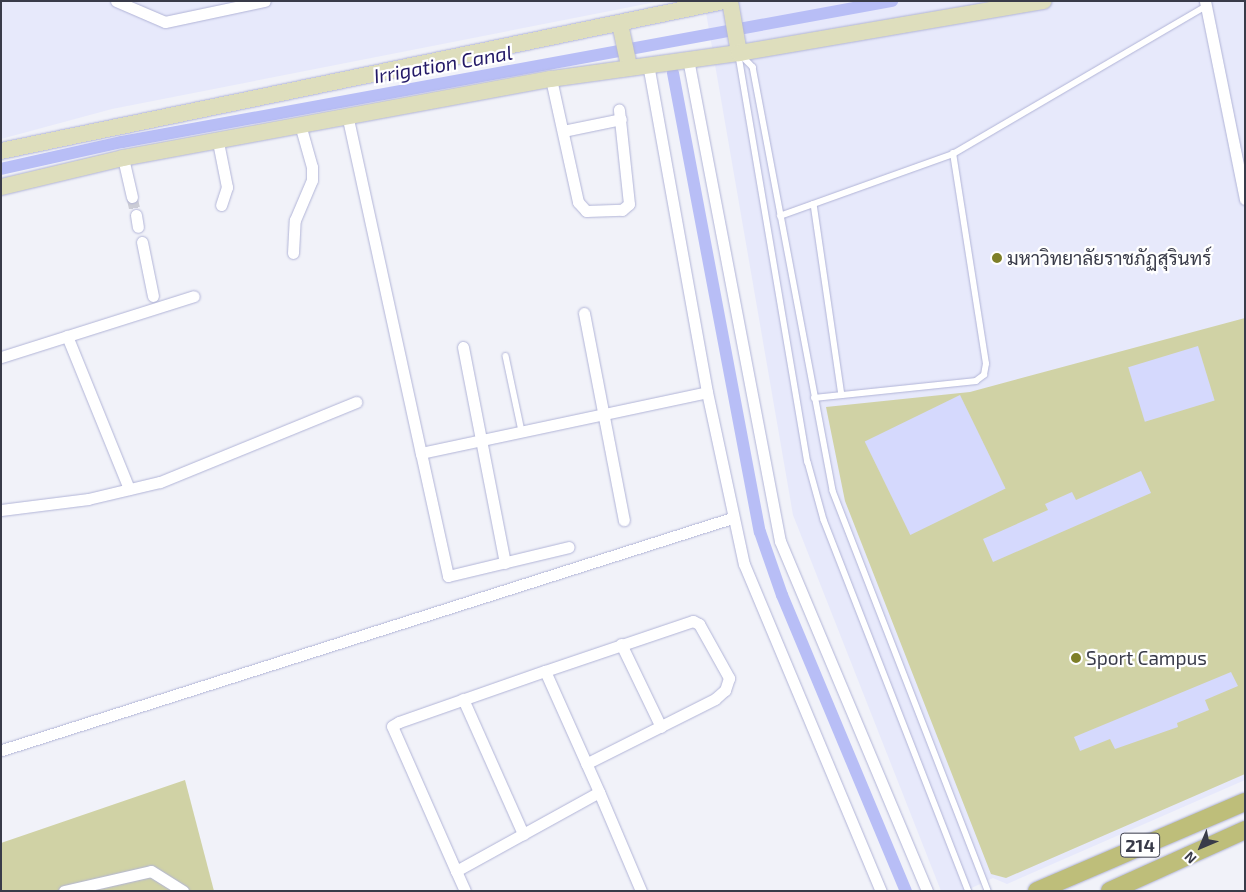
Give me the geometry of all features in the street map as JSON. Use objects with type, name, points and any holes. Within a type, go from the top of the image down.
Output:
[{"type":"main road","name":"214","points":[[1037,891],[1245,802]]},
{"type":"main road","name":"214","points":[[1110,891],[1245,830]]},
{"type":"street","points":[[116,1],[166,22],[222,5],[265,1]]},
{"type":"street","points":[[1,187],[123,158],[301,128],[551,80],[629,62],[648,64],[688,59],[738,49],[1044,1]]},
{"type":"street","points":[[1206,4],[1245,199]]},
{"type":"street","points":[[1,151],[621,29],[728,5],[738,49]]},
{"type":"street","points":[[621,29],[629,62]]},
{"type":"street","points":[[688,59],[780,540],[927,891]]},
{"type":"street","points":[[648,64],[732,518],[752,588],[881,891]]},
{"type":"street","points":[[551,80],[581,208],[590,212],[622,210],[631,199],[620,115],[563,131]]},
{"type":"street","points":[[348,118],[446,575],[569,547]]},
{"type":"street","points":[[293,253],[295,220],[312,180],[312,167],[301,128]]},
{"type":"street","points":[[218,142],[227,187],[221,205]]},
{"type":"street","points":[[123,158],[132,197]]},
{"type":"street","points":[[136,214],[138,226]]},
{"type":"street","points":[[142,242],[153,296]]},
{"type":"street","points":[[1,357],[194,296]]},
{"type":"street","points":[[584,313],[624,520]]},
{"type":"street","points":[[68,336],[129,489]]},
{"type":"street","points":[[462,348],[505,563]]},
{"type":"street","points":[[421,453],[708,392]]},
{"type":"street","points":[[1,510],[88,499],[178,476],[356,402]]},
{"type":"street","points":[[2,750],[732,518]]},
{"type":"street","points":[[465,891],[392,726],[621,644],[692,621],[699,624],[728,678],[725,690],[716,699],[586,764]]},
{"type":"street","points":[[621,644],[661,727]]},
{"type":"street","points":[[545,671],[641,891]]},
{"type":"street","points":[[463,699],[523,834]]},
{"type":"street","points":[[456,871],[599,792]]},
{"type":"street","points":[[64,891],[151,871],[183,891]]},
{"type":"lane","points":[[780,216],[953,154],[1206,4]]},
{"type":"lane","points":[[738,49],[753,67],[814,398],[841,516],[988,891]]},
{"type":"lane","points":[[738,49],[808,462],[824,520],[969,891]]},
{"type":"lane","points":[[814,398],[976,380],[984,375],[986,364],[953,154]]},
{"type":"lane","points":[[814,204],[842,395]]},
{"type":"lane","points":[[506,356],[522,431]]},
{"type":"shaded area","points":[[1,1],[661,1],[112,109],[1,139]]},
{"type":"shaded area","name":"มหาวิทยาลัยราชภัฏสุรินทร์","points":[[704,1],[1245,1],[1245,780],[1007,884],[993,878],[965,891],[941,891],[793,515]]},
{"type":"green space","name":"Sport Campus","points":[[1245,318],[1245,774],[1006,878],[991,874],[845,501],[826,407],[970,392]]},
{"type":"green space","points":[[185,780],[214,891],[1,891],[1,843]]},
{"type":"building","points":[[1198,346],[1215,401],[1145,422],[1128,367]]},
{"type":"building","points":[[960,395],[1006,488],[910,535],[865,441]]},
{"type":"building","points":[[1141,471],[1151,493],[993,562],[983,539],[1048,510],[1045,504],[1072,492],[1076,500]]},
{"type":"building","points":[[1231,672],[1238,686],[1205,700],[1209,710],[1177,723],[1178,727],[1115,749],[1110,739],[1080,751],[1074,737]]},
{"type":"waterway","name":"Irrigation Canal","points":[[1,169],[122,142],[892,1]]},
{"type":"waterway","points":[[673,73],[760,532],[782,595],[906,891]]},
{"type":"tunnel","points":[[132,197],[136,215]]},
{"type":"place","name":"มหาวิทยาลัยราชภัฏสุรินทร์","points":[[997,258]]},
{"type":"place","name":"Sport Campus","points":[[1076,658]]}]
